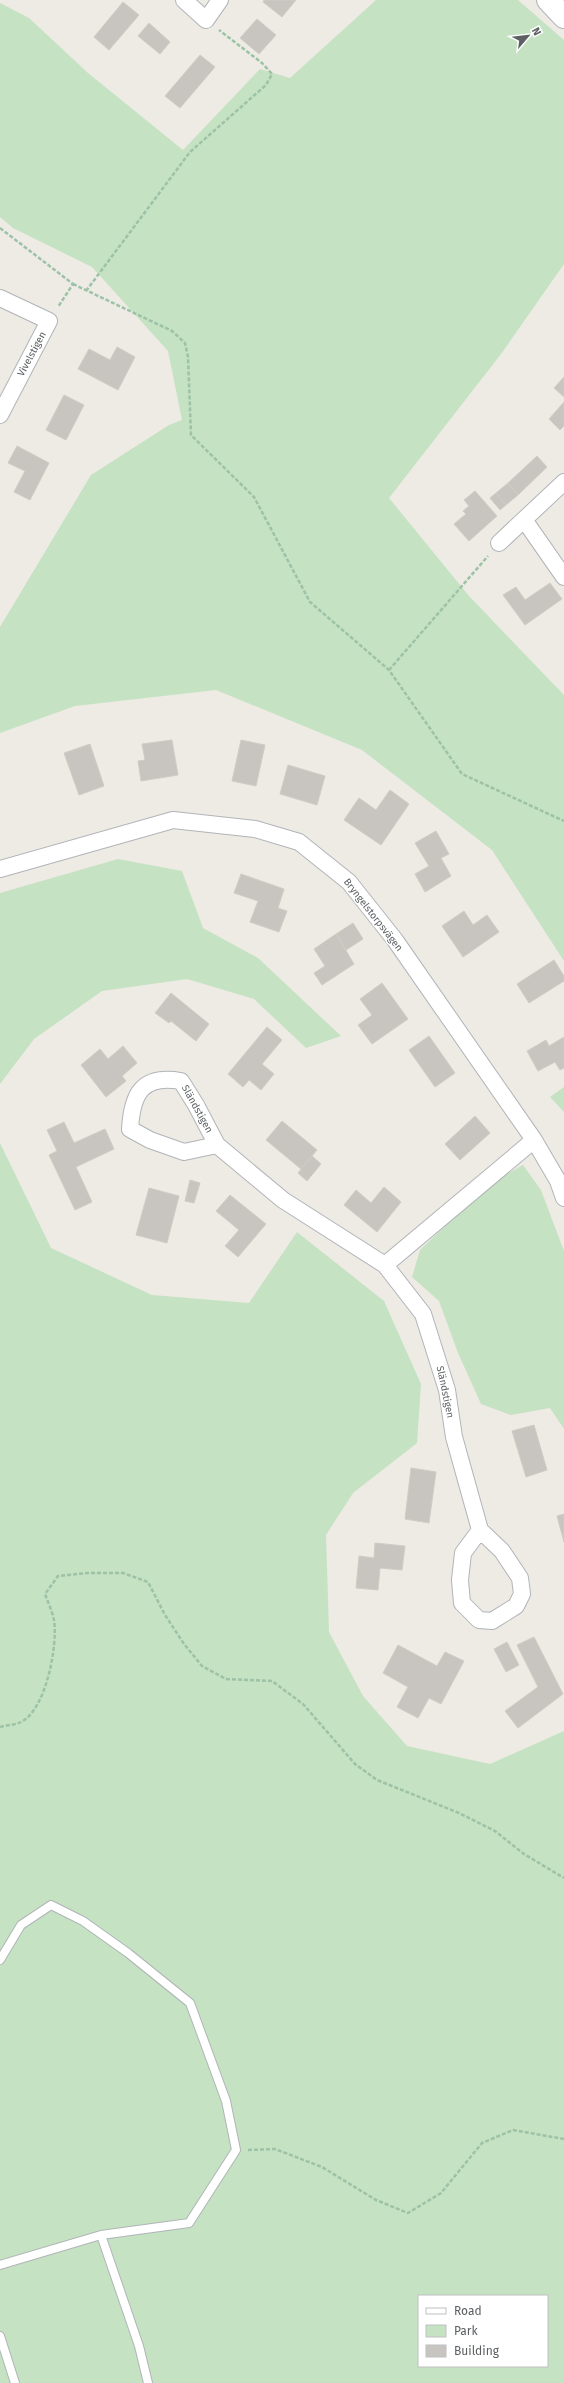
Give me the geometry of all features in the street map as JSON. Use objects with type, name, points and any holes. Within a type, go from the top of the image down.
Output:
[{"type":"street","points":[[184,0],[206,20],[220,0]]},
{"type":"street","points":[[548,0],[564,17]]},
{"type":"street","name":"Vivelstigen","points":[[0,298],[49,321],[0,415]]},
{"type":"street","points":[[499,543],[525,521],[564,482]]},
{"type":"street","points":[[525,521],[564,577]]},
{"type":"street","name":"Bryngelstorpsvägen","points":[[0,870],[173,820],[255,829],[300,842],[349,882],[395,940],[534,1140],[558,1181],[564,1198]]},
{"type":"street","name":"Sländstigen","points":[[217,1145],[184,1152],[150,1140],[130,1129],[131,1109],[143,1086],[163,1078],[181,1081],[196,1105],[217,1145],[283,1200],[385,1265],[423,1314],[447,1390],[454,1437],[480,1530]]},
{"type":"street","points":[[385,1265],[534,1140]]},
{"type":"street","points":[[480,1530],[502,1551],[520,1578],[522,1594],[516,1606],[492,1621],[480,1620],[462,1603],[460,1580],[464,1554],[480,1530]]},
{"type":"lane","points":[[0,1960],[21,1925],[52,1905],[83,1921],[157,1976],[190,2003],[226,2101],[236,2150],[189,2223],[101,2236],[0,2265]]},
{"type":"lane","points":[[101,2236],[139,2346],[148,2383]]},
{"type":"lane","points":[[0,2336],[15,2383]]},
{"type":"path","points":[[86,291],[190,152],[266,85],[272,74],[262,63],[206,20]]},
{"type":"path","points":[[0,228],[73,284],[172,331],[184,343],[188,357],[191,435],[254,497],[310,602],[389,670],[462,774],[564,821]]},
{"type":"path","points":[[49,321],[73,284]]},
{"type":"path","points":[[389,670],[499,543]]},
{"type":"path","points":[[0,1727],[22,1722],[40,1700],[50,1670],[54,1649],[54,1620],[45,1594],[58,1576],[87,1573],[123,1573],[148,1582],[164,1615],[202,1666],[226,1679],[272,1681],[303,1704],[355,1764],[378,1780],[420,1796],[495,1831],[524,1854],[564,1878]]},
{"type":"path","points":[[236,2150],[275,2149],[322,2167],[376,2200],[408,2213],[441,2193],[482,2143],[513,2130],[564,2139]]},
{"type":"green space","points":[[376,0],[518,0],[564,40],[564,264],[501,354],[389,498],[469,596],[564,695],[564,961],[492,850],[362,750],[216,690],[75,706],[0,733],[0,627],[91,475],[169,425],[182,420],[168,351],[92,267],[13,228],[0,217],[0,3],[29,18],[88,73],[183,150],[260,69],[290,78]]},
{"type":"green space","points":[[118,859],[182,871],[203,928],[258,958],[341,1036],[306,1048],[254,999],[187,979],[102,991],[34,1039],[0,1084],[0,893]]},
{"type":"green space","points":[[564,1087],[564,1112],[550,1097]]},
{"type":"green space","points":[[0,1143],[51,1248],[152,1295],[249,1303],[297,1232],[384,1301],[421,1384],[417,1443],[353,1493],[326,1535],[329,1632],[363,1696],[407,1746],[490,1764],[564,1731],[564,2383],[0,2383]]},
{"type":"green space","points":[[523,1165],[541,1190],[564,1251],[564,1429],[550,1408],[511,1415],[481,1404],[458,1353],[439,1301],[412,1277],[420,1250],[492,1182]]},
{"type":"building","points":[[264,0],[296,0],[282,17],[263,2]]},
{"type":"building","points":[[123,2],[139,15],[109,50],[94,37]]},
{"type":"building","points":[[257,19],[276,35],[259,54],[240,38]]},
{"type":"building","points":[[149,23],[170,42],[160,54],[138,36]]},
{"type":"building","points":[[200,55],[215,67],[180,108],[165,96]]},
{"type":"building","points":[[117,347],[135,357],[118,390],[78,369],[89,349],[110,360]]},
{"type":"building","points":[[564,377],[564,397],[554,388]]},
{"type":"building","points":[[64,395],[84,405],[66,440],[46,430]]},
{"type":"building","points":[[564,402],[564,426],[560,430],[549,419]]},
{"type":"building","points":[[17,446],[49,463],[30,500],[14,492],[25,471],[8,463]]},
{"type":"building","points":[[537,456],[547,467],[518,495],[508,483]]},
{"type":"building","points":[[508,483],[518,495],[506,505],[496,493]]},
{"type":"building","points":[[475,491],[497,516],[469,541],[454,524],[466,514],[463,511],[469,506],[464,500]]},
{"type":"building","points":[[496,493],[506,505],[500,510],[490,498]]},
{"type":"building","points":[[550,583],[562,599],[525,625],[503,595],[516,587],[525,600]]},
{"type":"building","points":[[172,740],[178,775],[141,781],[138,761],[145,760],[142,744]]},
{"type":"building","points":[[241,740],[265,745],[256,786],[232,781]]},
{"type":"building","points":[[90,744],[104,786],[79,795],[64,753]]},
{"type":"building","points":[[288,765],[325,776],[317,805],[280,794]]},
{"type":"building","points":[[390,790],[409,804],[381,845],[344,820],[359,798],[376,810]]},
{"type":"building","points":[[436,831],[449,854],[441,858],[451,876],[425,892],[415,874],[429,866],[415,843]]},
{"type":"building","points":[[241,874],[284,889],[278,908],[287,911],[279,932],[250,922],[258,901],[234,893]]},
{"type":"building","points":[[464,911],[473,925],[487,915],[499,932],[463,957],[442,926]]},
{"type":"building","points":[[353,923],[363,939],[346,950],[336,934]]},
{"type":"building","points":[[336,934],[354,964],[322,985],[314,973],[325,966],[314,949]]},
{"type":"building","points":[[554,960],[564,976],[564,981],[529,1003],[517,984]]},
{"type":"building","points":[[382,983],[408,1019],[372,1044],[358,1025],[372,1015],[360,999]]},
{"type":"building","points":[[171,993],[209,1024],[196,1041],[171,1021],[169,1023],[155,1013]]},
{"type":"building","points":[[267,1027],[282,1040],[262,1064],[274,1074],[261,1090],[249,1080],[243,1087],[228,1074]]},
{"type":"building","points":[[429,1036],[455,1073],[435,1087],[409,1050]]},
{"type":"building","points":[[564,1037],[564,1068],[560,1070],[555,1062],[538,1071],[527,1051],[546,1040],[549,1046]]},
{"type":"building","points":[[123,1046],[137,1063],[122,1076],[126,1081],[106,1097],[81,1065],[100,1049],[108,1059]]},
{"type":"building","points":[[475,1116],[490,1133],[460,1160],[445,1144]]},
{"type":"building","points":[[282,1121],[317,1150],[301,1169],[266,1140]]},
{"type":"building","points":[[64,1122],[74,1143],[105,1129],[114,1149],[76,1167],[92,1202],[75,1210],[49,1155],[57,1151],[47,1130]]},
{"type":"building","points":[[312,1156],[321,1164],[307,1181],[298,1173]]},
{"type":"building","points":[[190,1180],[200,1183],[194,1203],[185,1201]]},
{"type":"building","points":[[384,1187],[401,1202],[377,1232],[344,1205],[356,1190],[371,1203]]},
{"type":"building","points":[[149,1188],[179,1196],[167,1243],[136,1235]]},
{"type":"building","points":[[230,1195],[266,1224],[238,1257],[225,1246],[239,1230],[216,1211]]},
{"type":"building","points":[[534,1425],[547,1470],[526,1477],[512,1431]]},
{"type":"building","points":[[411,1468],[436,1472],[429,1523],[405,1519]]},
{"type":"building","points":[[564,1514],[564,1542],[557,1516]]},
{"type":"building","points":[[375,1543],[405,1546],[402,1570],[380,1568],[378,1590],[356,1588],[359,1556],[374,1558]]},
{"type":"building","points":[[534,1637],[563,1694],[518,1728],[505,1711],[538,1687],[517,1645]]},
{"type":"building","points":[[507,1642],[519,1665],[506,1672],[494,1649]]},
{"type":"building","points":[[398,1645],[437,1666],[445,1652],[464,1661],[441,1704],[429,1698],[418,1718],[397,1707],[408,1687],[383,1673]]}]
